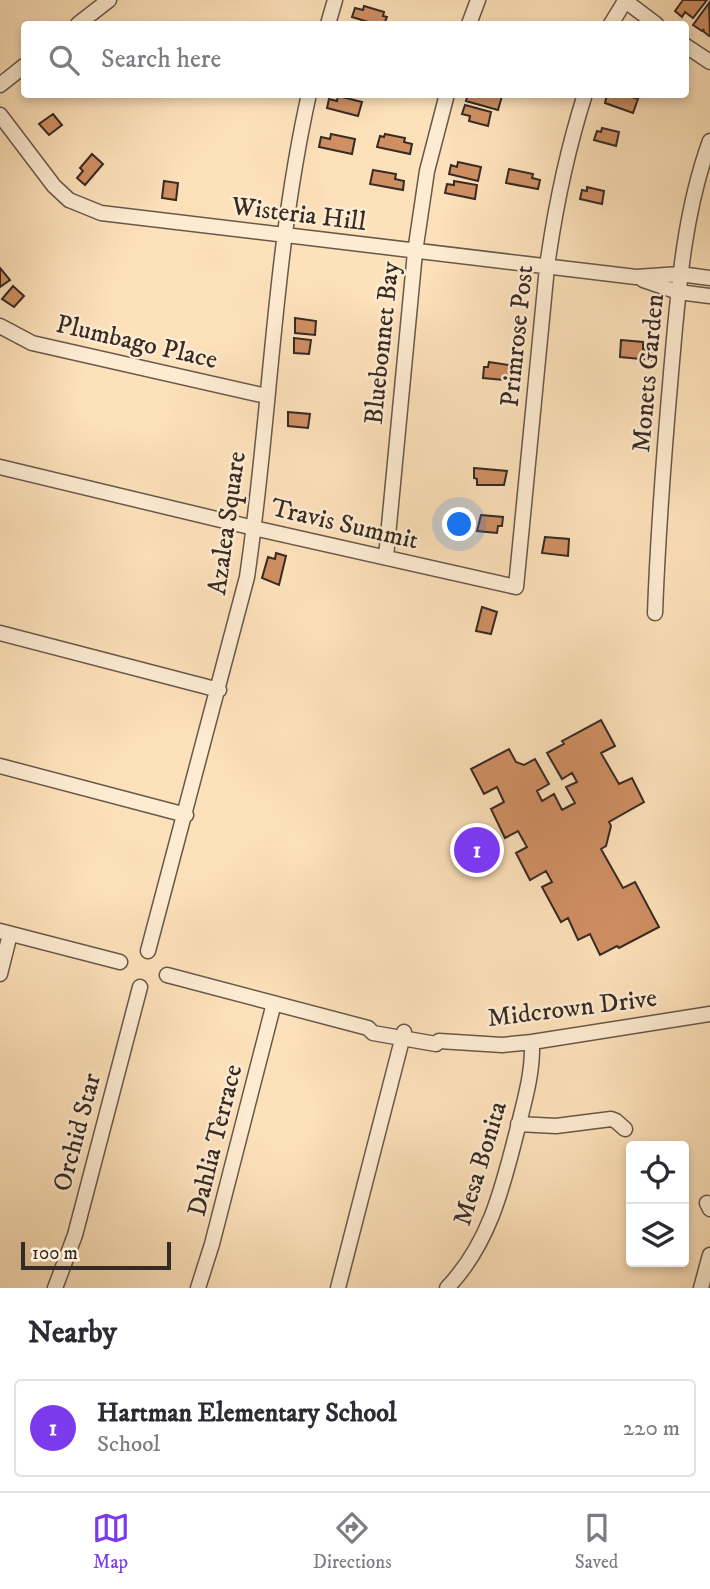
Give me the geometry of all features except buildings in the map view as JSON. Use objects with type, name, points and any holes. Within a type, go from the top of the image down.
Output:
[{"type":"street","points":[[96,19],[109,0]]},
{"type":"street","points":[[329,21],[335,0]]},
{"type":"street","points":[[470,21],[478,0]]},
{"type":"street","points":[[613,21],[625,0],[652,21]]},
{"type":"street","points":[[689,49],[710,62]]},
{"type":"street","points":[[0,85],[21,68]]},
{"type":"street","name":"Azalea Square","points":[[148,951],[247,577],[284,235],[308,98]]},
{"type":"street","name":"Bluebonnet Bay","points":[[386,557],[415,252],[427,171],[446,98]]},
{"type":"street","name":"Primrose Post","points":[[516,587],[554,214],[568,148],[584,98]]},
{"type":"street","name":"Wisteria Hill","points":[[0,115],[54,186],[69,200],[101,214],[635,277],[680,274],[710,278]]},
{"type":"street","name":"Monets Garden","points":[[655,613],[658,528],[680,274],[699,180],[710,141]]},
{"type":"street","name":"Wisteria Hill","points":[[635,277],[678,292],[710,296]]},
{"type":"street","name":"Plumbago Place","points":[[0,326],[32,342],[266,396]]},
{"type":"street","name":"Travis Summit","points":[[0,467],[516,587]]},
{"type":"street","points":[[0,633],[219,690]]},
{"type":"street","points":[[0,766],[186,815]]},
{"type":"street","points":[[0,974],[5,933],[120,962]]},
{"type":"street","name":"Midcrown Drive","points":[[167,975],[368,1028],[373,1033],[403,1035],[436,1044],[439,1041],[502,1045],[533,1042],[710,1014]]},
{"type":"street","name":"Orchid Star","points":[[55,1288],[75,1235],[140,987]]},
{"type":"street","name":"Dahlia Terrace","points":[[198,1288],[212,1244],[274,1003]]},
{"type":"street","points":[[338,1288],[403,1035]]},
{"type":"street","name":"Mesa Bonita","points":[[447,1288],[464,1268],[489,1227],[503,1186],[530,1076],[533,1042]]},
{"type":"street","points":[[518,1124],[556,1126],[611,1119],[625,1129]]},
{"type":"street","points":[[701,1288],[710,1255]]},
{"type":"place","name":"Hartman Elementary School","points":[[477,850]]}]
